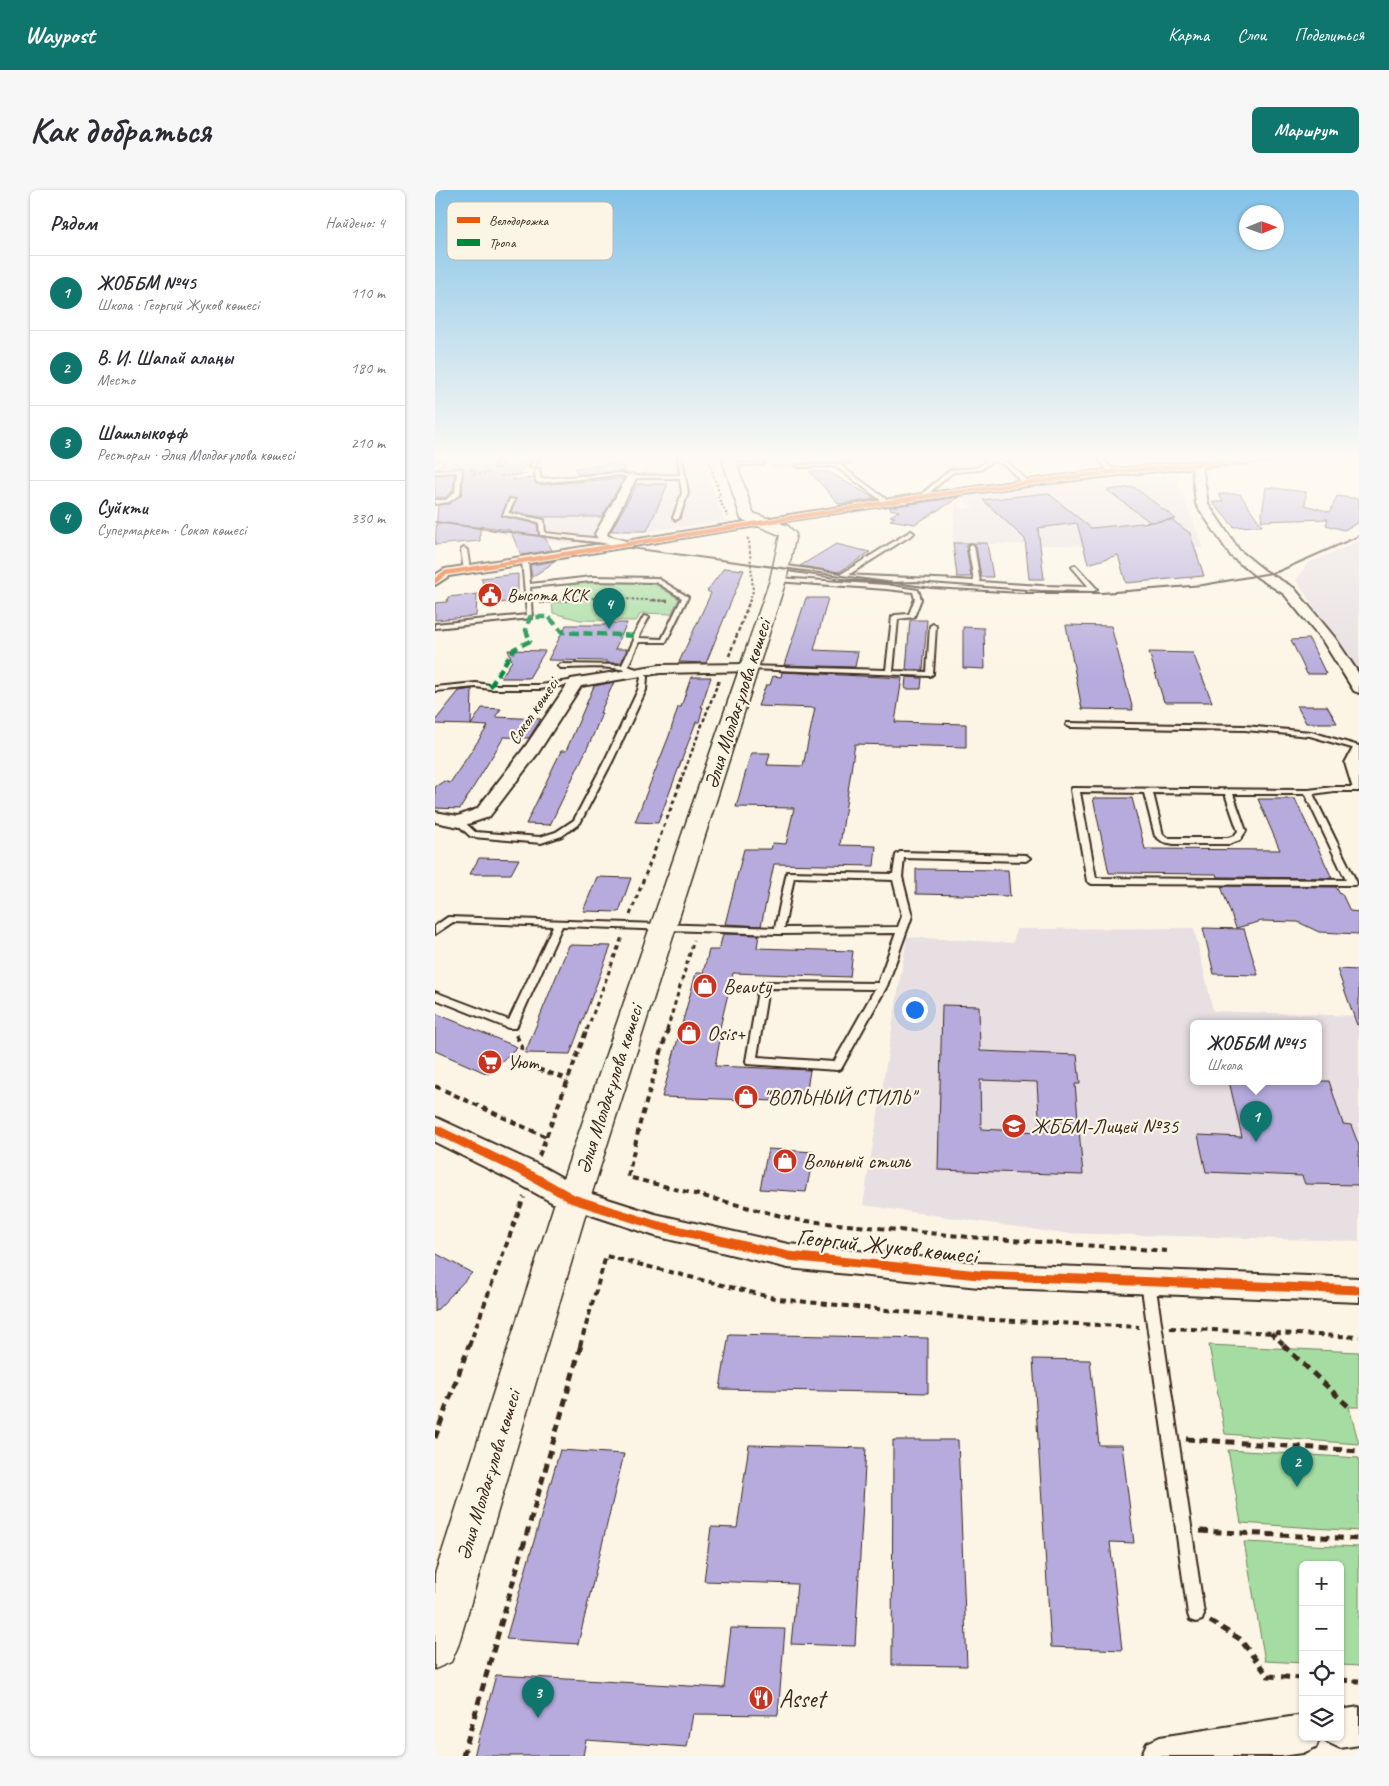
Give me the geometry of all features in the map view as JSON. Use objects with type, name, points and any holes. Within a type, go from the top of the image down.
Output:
[{"type":"main road","name":"Әлия Молдағұлова көшесі","points":[[435,1646],[573,1199],[662,927],[750,668],[792,531]]},
{"type":"street","points":[[603,531],[601,534],[604,539],[628,544]]},
{"type":"street","points":[[435,581],[440,574],[715,531]]},
{"type":"street","points":[[1220,531],[1235,553],[1261,574],[1289,591],[1330,641],[1359,688]]},
{"type":"street","name":"Сокол көшесі","points":[[443,821],[483,813],[532,750],[576,682],[660,669],[750,668]]},
{"type":"street","points":[[1359,750],[1353,763],[1359,785]]},
{"type":"street","name":"Георгий Жуков көшесі","points":[[435,1129],[532,1176],[573,1199],[655,1225],[787,1256],[979,1275],[1359,1290]]},
{"type":"street","points":[[1344,1728],[1359,1726]]},
{"type":"street","points":[[1165,1755],[1299,1735]]},
{"type":"lane","points":[[542,531],[542,534],[612,542]]},
{"type":"lane","points":[[843,576],[911,533]]},
{"type":"lane","points":[[971,546],[977,584]]},
{"type":"lane","points":[[464,550],[467,570]]},
{"type":"lane","points":[[435,626],[530,617],[525,562]]},
{"type":"lane","points":[[780,573],[887,580],[915,579],[977,584],[1094,589],[1075,567]]},
{"type":"lane","points":[[780,573],[916,591],[918,599],[912,616],[895,617],[889,672]]},
{"type":"lane","points":[[527,586],[592,579],[657,580],[685,597],[663,641],[637,640]]},
{"type":"lane","points":[[624,667],[637,640],[636,636],[646,617]]},
{"type":"lane","points":[[750,668],[930,674],[933,626]]},
{"type":"lane","points":[[443,821],[473,834],[541,840],[559,834],[577,821],[609,760],[642,690],[645,678],[640,672],[624,667],[561,666]]},
{"type":"lane","points":[[435,689],[476,685],[490,687],[541,687],[576,682]]},
{"type":"lane","points":[[1070,725],[1245,728],[1311,734],[1359,750]]},
{"type":"lane","points":[[1308,792],[1352,883],[1092,881],[1075,790],[1308,792],[1334,788],[1359,789]]},
{"type":"lane","points":[[1148,791],[1159,836],[1166,840],[1174,841],[1229,841],[1237,838],[1242,831],[1228,792]]},
{"type":"lane","points":[[882,986],[763,985],[751,1060],[837,1066],[882,986],[907,916],[897,878],[900,855],[1025,858]]},
{"type":"lane","points":[[779,931],[789,874],[897,878]]},
{"type":"lane","points":[[435,931],[451,919],[779,931],[902,930]]},
{"type":"lane","points":[[435,995],[512,1025],[559,923]]},
{"type":"lane","points":[[1148,1282],[1196,1614]]},
{"type":"path","points":[[435,1438],[546,1137],[753,591],[749,540],[739,531]]},
{"type":"path","points":[[529,604],[615,596],[625,599],[683,601]]},
{"type":"path","points":[[694,940],[640,1123],[628,1177],[797,1220],[969,1237],[1167,1251]]},
{"type":"path","points":[[512,1025],[522,1047],[516,1062],[568,1079]]},
{"type":"path","points":[[435,1086],[546,1137]]},
{"type":"path","points":[[463,1756],[606,1256],[778,1299],[975,1319],[1359,1337]]},
{"type":"path","points":[[1270,1333],[1349,1407]]},
{"type":"path","points":[[1171,1438],[1359,1451]]},
{"type":"path","points":[[1184,1530],[1359,1539]]},
{"type":"path","points":[[1196,1614],[1241,1639],[1268,1676],[1299,1678]]},
{"type":"path","points":[[1344,1680],[1359,1681]]},
{"type":"shaded area","points":[[482,531],[597,531],[590,538],[571,544]]},
{"type":"shaded area","points":[[954,531],[1197,531],[1204,548],[953,543]]},
{"type":"shaded area","points":[[1359,541],[1359,674],[1296,580],[1308,563]]},
{"type":"shaded area","name":"ЖББМ-Лицей №35","points":[[1194,928],[1213,1011],[1359,1016],[1359,1241],[1058,1233],[863,1205],[907,937],[1013,943],[1016,929]]},
{"type":"green space","points":[[591,582],[651,582],[679,599],[671,614],[641,613],[636,621],[580,620],[553,613],[552,601],[569,599],[566,585]]},
{"type":"green space","points":[[1209,1345],[1359,1352],[1359,1407],[1349,1407],[1359,1444],[1225,1434]]},
{"type":"green space","points":[[1228,1450],[1359,1458],[1359,1531],[1241,1523]]},
{"type":"green space","points":[[1244,1542],[1359,1547],[1359,1666],[1344,1665],[1344,1561],[1299,1561],[1299,1663],[1265,1661]]},
{"type":"building","points":[[436,531],[480,531],[480,541],[435,545]]},
{"type":"building","points":[[510,531],[538,531],[539,536],[545,538],[552,550],[521,555]]},
{"type":"building","points":[[1016,531],[1038,531],[1044,579],[1029,579],[1025,539]]},
{"type":"building","points":[[1079,531],[1187,531],[1190,533],[1204,576],[1126,583],[1118,555],[1088,564]]},
{"type":"building","points":[[953,543],[969,543],[966,546],[971,577],[957,577]]},
{"type":"building","points":[[973,543],[987,543],[993,577],[981,577],[976,546]]},
{"type":"building","points":[[836,544],[870,552],[839,572],[800,566]]},
{"type":"building","points":[[556,561],[532,577],[530,565]]},
{"type":"building","points":[[724,568],[744,570],[706,663],[679,662],[711,593],[707,591]]},
{"type":"building","points":[[518,574],[518,597],[507,598],[507,602],[491,604],[481,578]]},
{"type":"building","points":[[477,594],[476,616],[435,620],[435,603],[447,602],[448,597]]},
{"type":"building","points":[[806,598],[828,598],[814,650],[858,652],[855,667],[784,665]]},
{"type":"building","points":[[910,620],[927,620],[923,670],[906,670]]},
{"type":"building","points":[[606,623],[627,623],[615,649],[627,649],[621,663],[548,660],[566,625],[605,625]]},
{"type":"building","points":[[1066,625],[1111,626],[1133,710],[1082,709]]},
{"type":"building","points":[[963,627],[984,628],[985,669],[963,668]]},
{"type":"building","points":[[1309,639],[1326,674],[1307,674],[1291,640]]},
{"type":"building","points":[[508,650],[545,651],[529,678],[501,678],[512,661]]},
{"type":"building","points":[[1149,652],[1193,653],[1212,702],[1164,702]]},
{"type":"building","points":[[782,672],[902,678],[895,722],[966,724],[966,747],[855,744],[840,845],[876,846],[874,866],[774,864],[761,926],[725,924],[744,849],[771,849],[773,843],[786,844],[794,808],[736,807],[751,753],[770,753],[767,765],[803,766],[815,708],[758,706],[766,685],[770,685],[773,676],[781,677]]},
{"type":"building","points":[[691,677],[711,677],[701,707],[703,707],[699,722],[696,722],[658,823],[635,822],[669,736],[678,707],[681,707]]},
{"type":"building","points":[[906,677],[922,678],[921,689],[905,689]]},
{"type":"building","points":[[614,682],[600,713],[602,713],[592,738],[550,825],[526,824],[561,751],[566,751],[594,686]]},
{"type":"building","points":[[472,689],[471,725],[435,724],[435,721],[459,691]]},
{"type":"building","points":[[1297,706],[1327,706],[1337,723],[1306,723]]},
{"type":"building","points":[[482,708],[501,709],[495,717],[541,719],[529,738],[504,737],[460,809],[435,808],[435,787],[444,781],[450,783],[488,726],[471,725]]},
{"type":"building","points":[[1093,798],[1132,798],[1145,849],[1280,850],[1258,799],[1295,799],[1332,878],[1217,877],[1216,874],[1109,873]]},
{"type":"building","points":[[479,858],[519,859],[511,874],[470,874]]},
{"type":"building","points":[[916,869],[1008,870],[1010,896],[916,894]]},
{"type":"building","points":[[597,877],[631,878],[619,912],[583,911]]},
{"type":"building","points":[[1221,886],[1336,887],[1340,894],[1342,894],[1350,911],[1359,912],[1359,934],[1319,932],[1298,922],[1262,921],[1236,928]]},
{"type":"building","points":[[1203,928],[1244,929],[1258,975],[1214,974]]},
{"type":"building","points":[[723,934],[759,935],[757,948],[853,951],[850,977],[733,973],[717,1040],[720,1040],[715,1066],[810,1070],[805,1102],[662,1097],[696,973],[703,973],[709,950],[719,950]]},
{"type":"building","points":[[569,945],[611,946],[570,1054],[525,1053]]},
{"type":"building","points":[[1337,969],[1359,970],[1359,1024],[1357,1025]]},
{"type":"building","points":[[942,1005],[979,1006],[980,1051],[1077,1055],[1080,1084],[1075,1084],[1083,1175],[938,1170]],"holes":[[[980,1080],[1037,1082],[1040,1132],[981,1129]]]},
{"type":"building","points":[[435,1013],[517,1047],[488,1074],[435,1051]]},
{"type":"building","points":[[1322,1081],[1329,1081],[1343,1124],[1351,1125],[1359,1146],[1359,1185],[1305,1184],[1302,1176],[1206,1172],[1198,1135],[1242,1137],[1230,1085],[1322,1085]]},
{"type":"building","points":[[768,1149],[814,1152],[806,1192],[760,1189]]},
{"type":"building","points":[[435,1253],[472,1273],[435,1312]]},
{"type":"building","points":[[729,1334],[928,1338],[928,1393],[720,1389]]},
{"type":"building","points":[[1033,1359],[1090,1360],[1099,1445],[1122,1445],[1134,1543],[1110,1542],[1122,1650],[1051,1647]]},
{"type":"building","points":[[893,1440],[958,1440],[967,1666],[892,1665]]},
{"type":"building","points":[[749,1445],[866,1448],[855,1646],[791,1644],[797,1584],[704,1581],[711,1527],[737,1528]]},
{"type":"building","points":[[560,1450],[624,1454],[578,1644],[506,1639]]},
{"type":"building","points":[[731,1628],[785,1629],[778,1715],[693,1714],[687,1747],[586,1740],[583,1756],[474,1756],[496,1675],[724,1688]]},
{"type":"railway","points":[[503,531],[932,588],[1022,593],[1102,593],[1203,585],[1277,572],[1359,536]]},
{"type":"marked path","points":[[490,687],[514,649],[530,641],[526,630],[530,617],[549,617],[562,632],[636,636]]},
{"type":"cycle path","points":[[435,581],[445,573],[708,531]]},
{"type":"cycle path","points":[[435,1129],[532,1176],[573,1199],[655,1225],[788,1256],[979,1275],[1359,1290]]},
{"type":"place","name":"Высота КСК","points":[[490,595]]},
{"type":"place","name":"Суйкти","points":[[609,629]]},
{"type":"place","name":"Beauty","points":[[705,986]]},
{"type":"place","name":"Osis+","points":[[689,1033]]},
{"type":"place","name":"Уют","points":[[490,1062]]},
{"type":"place","name":"\"ВОЛЬНЫЙ СТИЛЬ\"","points":[[746,1097]]},
{"type":"place","name":"ЖББМ-Лицей №35","points":[[1014,1126]]},
{"type":"place","name":"ЖОББМ №45","points":[[1256,1142]]},
{"type":"place","name":"Вольный стиль","points":[[785,1161]]},
{"type":"place","name":"В. И. Шапай алаңы","points":[[1297,1487]]},
{"type":"place","name":"Asset","points":[[761,1698]]},
{"type":"place","name":"Шашлыкофф","points":[[538,1718]]}]
